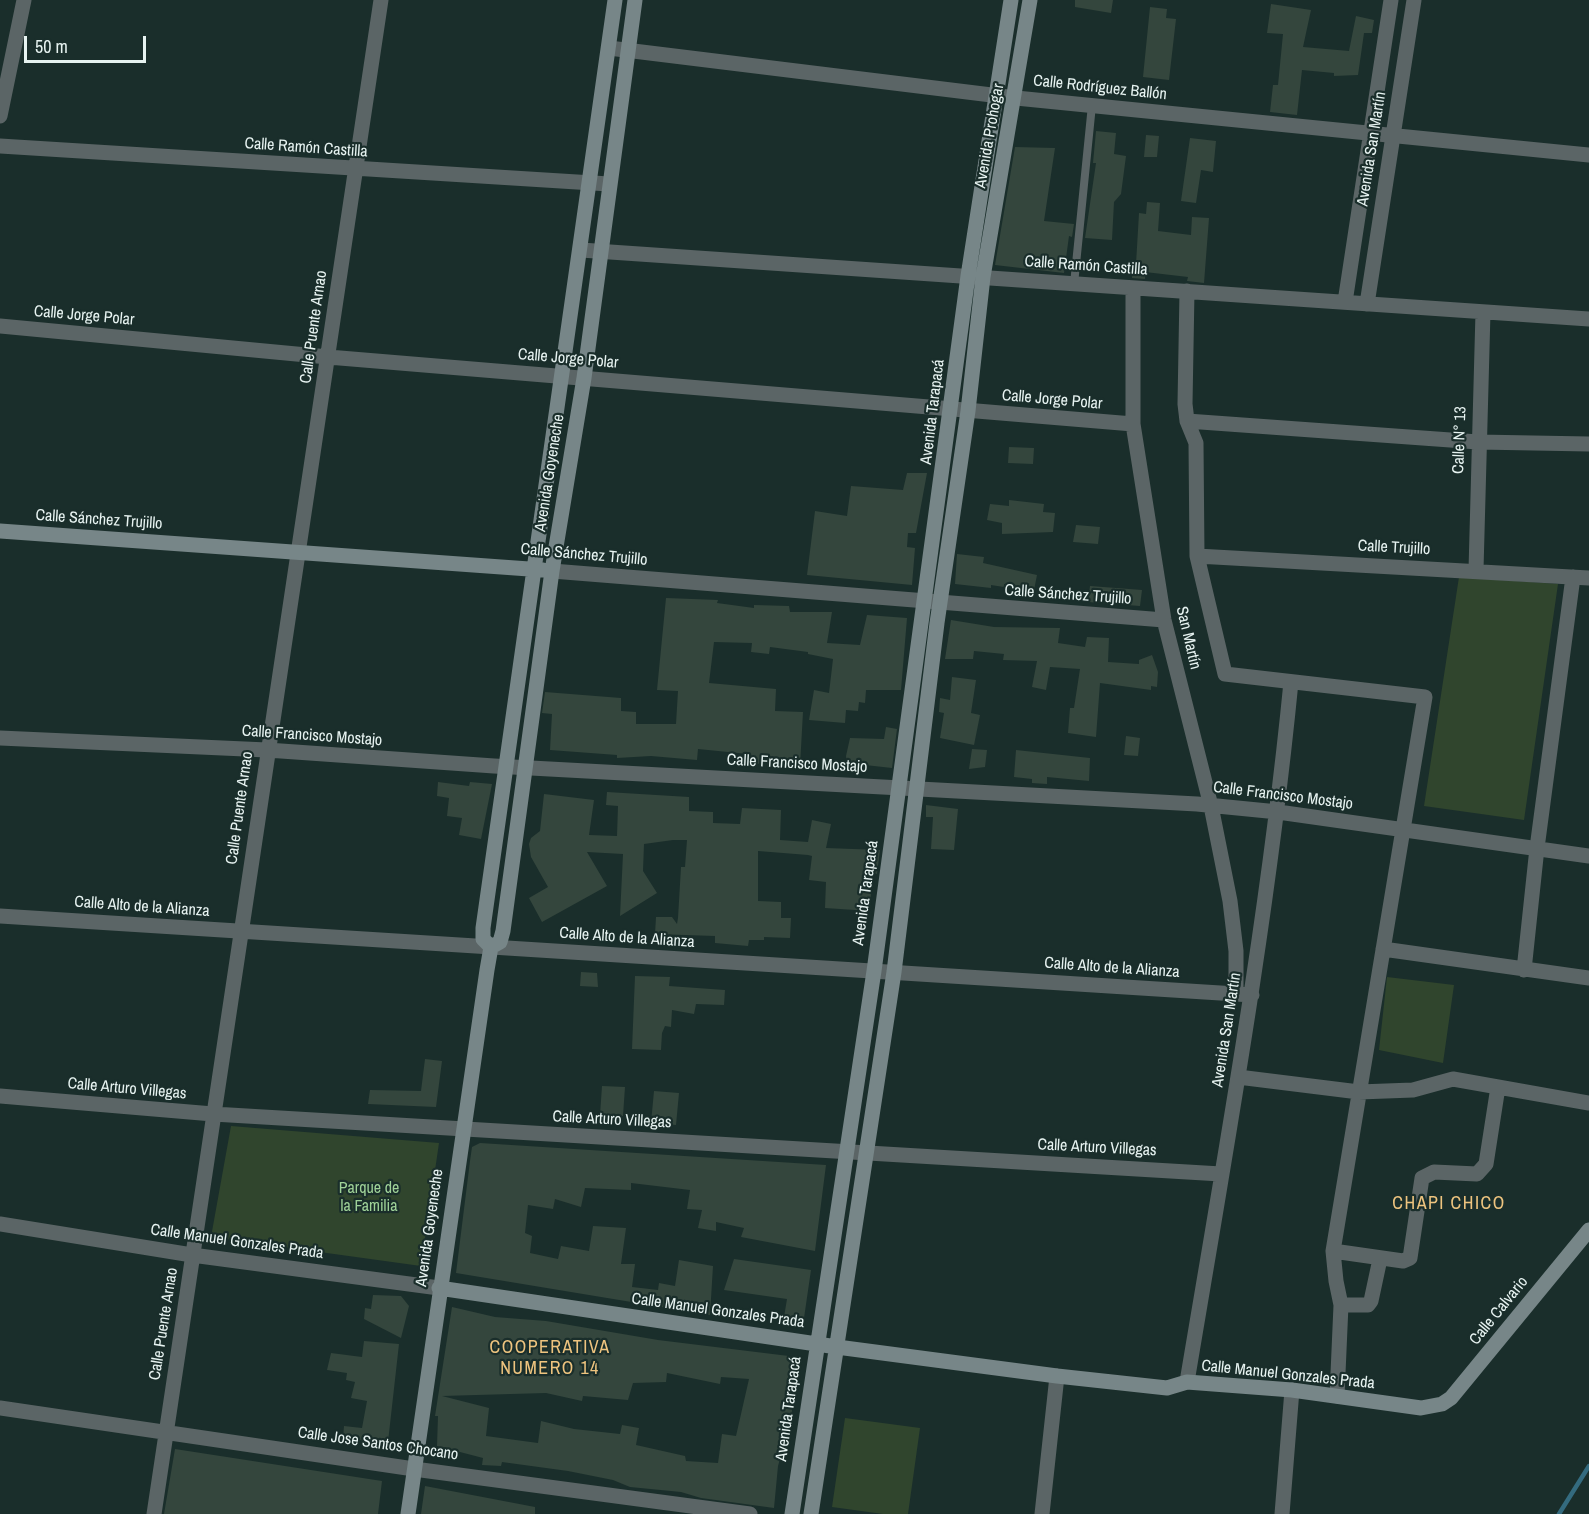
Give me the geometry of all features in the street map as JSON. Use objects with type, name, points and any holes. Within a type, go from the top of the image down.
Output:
[{"type":"street","points":[[0,116],[24,0]]},
{"type":"street","name":"Calle Puente Arnao","points":[[154,1514],[381,0]]},
{"type":"street","name":"Avenida Goyeneche","points":[[491,947],[483,939],[483,928],[615,0]]},
{"type":"street","name":"Avenida Goyeneche","points":[[491,947],[500,942],[503,931],[552,571],[584,378],[635,0]]},
{"type":"street","name":"Avenida Prohogar","points":[[976,277],[1011,0]]},
{"type":"street","name":"Avenida Prohogar","points":[[976,277],[1016,98],[1030,0]]},
{"type":"street","name":"Avenida San Martín","points":[[1346,302],[1391,0]]},
{"type":"street","name":"Avenida San Martín","points":[[1367,304],[1414,0]]},
{"type":"street","name":"Calle Rodríguez Ballón","points":[[609,48],[1016,98],[1589,155]]},
{"type":"street","name":"Calle Ramón Castilla","points":[[0,146],[355,170],[609,184]]},
{"type":"street","name":"Calle Ramón Castilla","points":[[581,250],[1589,319]]},
{"type":"street","name":"Avenida Tarapacá","points":[[811,1514],[894,972],[917,789],[951,410],[976,277]]},
{"type":"street","name":"Avenida Tarapacá","points":[[792,1514],[874,971],[899,788],[968,411],[976,277]]},
{"type":"street","name":"San Martín","points":[[1133,288],[1132,424],[1164,620],[1211,806],[1230,901],[1236,951],[1236,994]]},
{"type":"street","points":[[1187,291],[1185,404],[1187,421],[1196,443],[1197,556],[1225,674],[1425,698],[1333,1251],[1341,1305],[1337,1396]]},
{"type":"street","name":"Calle N° 13","points":[[1476,570],[1483,312]]},
{"type":"street","name":"Calle Jorge Polar","points":[[0,326],[328,357],[1132,424]]},
{"type":"street","points":[[1187,421],[1478,442],[1589,444]]},
{"type":"street","name":"Calle Sánchez Trujillo","points":[[0,531],[534,569],[1164,620]]},
{"type":"street","name":"Calle Trujillo","points":[[1197,556],[1589,578]]},
{"type":"street","points":[[1524,970],[1537,848],[1573,577]]},
{"type":"street","name":"Avenida San Martín","points":[[1187,1382],[1252,995],[1278,812],[1291,682]]},
{"type":"street","name":"Calle Francisco Mostajo","points":[[0,738],[267,750],[507,767],[1211,806],[1278,812],[1589,856]]},
{"type":"street","name":"Calle Alto de la Alianza","points":[[0,916],[1252,995]]},
{"type":"street","name":"Avenida Goyeneche","points":[[408,1514],[462,1130],[491,947]]},
{"type":"street","points":[[1383,950],[1589,978]]},
{"type":"street","points":[[1238,1077],[1359,1092],[1413,1090],[1453,1079],[1589,1103]]},
{"type":"street","points":[[1333,1251],[1380,1259],[1403,1261],[1410,1258],[1422,1178],[1434,1172],[1477,1174],[1482,1171],[1486,1164],[1498,1087]]},
{"type":"street","name":"Calle Arturo Villegas","points":[[0,1096],[213,1114],[462,1130],[1221,1174]]},
{"type":"street","name":"Calle Manuel Gonzales Prada","points":[[0,1224],[837,1347],[1057,1376],[1167,1388],[1187,1382],[1292,1390],[1432,1407]]},
{"type":"street","name":"Calle Calvario","points":[[1432,1407],[1450,1398],[1589,1230]]},
{"type":"street","points":[[1341,1305],[1368,1305],[1371,1301],[1380,1259]]},
{"type":"street","points":[[1042,1514],[1057,1376]]},
{"type":"street","points":[[1282,1514],[1292,1390]]},
{"type":"street","name":"Calle Jose Santos Chocano","points":[[0,1408],[414,1469],[750,1514]]},
{"type":"lane","points":[[1074,284],[1092,105]]},
{"type":"green space","points":[[1459,577],[1558,584],[1524,820],[1424,806]]},
{"type":"green space","points":[[1387,977],[1454,985],[1443,1063],[1379,1050]]},
{"type":"green space","name":"Parque de la Familia","points":[[231,1126],[439,1143],[421,1266],[211,1237]]},
{"type":"green space","points":[[845,1418],[920,1428],[908,1514],[883,1514],[832,1507]]},
{"type":"building","points":[[1075,0],[1113,0],[1111,13],[1075,7]]},
{"type":"building","points":[[1271,4],[1311,10],[1303,47],[1349,51],[1356,16],[1374,20],[1372,33],[1364,33],[1358,75],[1334,76],[1334,73],[1302,70],[1297,115],[1270,112],[1273,85],[1278,85],[1283,34],[1267,33]]},
{"type":"building","points":[[1150,7],[1167,9],[1166,18],[1176,19],[1169,80],[1143,77]]},
{"type":"building","points":[[1096,131],[1116,133],[1114,154],[1126,156],[1121,194],[1114,202],[1112,240],[1085,238],[1096,163],[1093,163]]},
{"type":"building","points":[[1146,135],[1159,136],[1157,157],[1144,157]]},
{"type":"building","points":[[1190,138],[1216,141],[1213,172],[1201,170],[1196,203],[1181,201]]},
{"type":"building","points":[[1015,147],[1055,148],[1044,221],[1074,224],[1072,237],[1069,236],[1064,273],[995,265]]},
{"type":"building","points":[[1147,202],[1160,203],[1158,231],[1191,235],[1192,217],[1209,218],[1204,283],[1187,281],[1188,277],[1145,272],[1145,279],[1132,278],[1133,264],[1136,264],[1139,213],[1146,214]]},
{"type":"building","points":[[1009,447],[1034,448],[1033,464],[1008,463]]},
{"type":"building","points":[[907,473],[927,473],[916,533],[908,533],[907,547],[915,548],[912,585],[807,575],[815,511],[847,516],[851,486],[903,490]]},
{"type":"building","points":[[1009,500],[1044,504],[1043,512],[1055,513],[1053,532],[1002,534],[1002,523],[987,520],[990,504],[1009,506]]},
{"type":"building","points":[[1076,525],[1100,527],[1098,544],[1073,542]]},
{"type":"building","points":[[957,554],[984,557],[983,563],[1037,575],[1034,590],[1004,584],[1004,587],[991,585],[991,588],[955,584]]},
{"type":"building","points":[[1090,586],[1142,590],[1140,606],[1088,602]]},
{"type":"building","points":[[666,598],[718,600],[717,603],[754,608],[754,605],[789,606],[790,612],[832,612],[827,643],[860,645],[867,615],[907,618],[901,690],[866,690],[865,703],[859,702],[858,711],[846,710],[845,723],[809,720],[814,690],[829,693],[833,659],[808,654],[808,652],[770,647],[769,654],[751,652],[752,643],[714,642],[709,683],[776,689],[775,711],[803,712],[800,766],[747,763],[748,754],[698,749],[697,760],[651,756],[617,758],[617,755],[550,750],[552,714],[542,713],[545,692],[621,698],[621,711],[636,712],[636,724],[676,724],[678,691],[657,690]]},
{"type":"building","points":[[951,620],[994,627],[1060,628],[1058,643],[1085,647],[1087,637],[1109,638],[1108,662],[1139,664],[1139,660],[1152,655],[1158,672],[1157,687],[1151,686],[1151,690],[1100,683],[1096,737],[1068,733],[1070,708],[1074,708],[1080,669],[1050,667],[1046,690],[1032,687],[1037,661],[1003,660],[1004,654],[974,651],[973,659],[945,659]]},
{"type":"building","points":[[952,677],[976,680],[971,713],[980,715],[974,745],[940,738],[944,713],[939,712],[940,698],[950,700]]},
{"type":"building","points":[[886,727],[897,729],[892,768],[847,763],[846,756],[850,738],[884,739]]},
{"type":"building","points":[[1126,736],[1140,738],[1138,756],[1124,755]]},
{"type":"building","points":[[972,749],[987,750],[985,767],[969,769]]},
{"type":"building","points":[[1016,750],[1090,758],[1089,781],[1047,777],[1047,784],[1032,783],[1032,779],[1014,777]]},
{"type":"building","points":[[438,782],[469,786],[470,782],[492,784],[481,839],[459,835],[462,818],[447,816],[449,798],[437,796]]},
{"type":"building","points":[[607,792],[689,797],[689,811],[713,812],[713,823],[740,824],[742,808],[781,810],[780,840],[808,842],[812,820],[831,824],[826,848],[880,850],[877,874],[872,873],[870,911],[825,908],[826,882],[809,880],[812,856],[758,851],[758,901],[781,902],[781,918],[791,918],[790,938],[764,937],[764,940],[749,940],[748,946],[715,943],[715,936],[655,934],[656,917],[672,917],[677,924],[681,867],[685,867],[687,840],[673,840],[644,844],[643,871],[657,893],[620,916],[623,854],[587,852],[607,886],[542,922],[529,898],[548,887],[531,857],[529,844],[531,838],[540,831],[544,794],[594,800],[589,835],[617,836],[618,806],[606,805]]},
{"type":"building","points":[[926,805],[958,809],[954,850],[931,849],[933,817],[926,817]]},
{"type":"building","points":[[581,972],[597,973],[598,987],[580,986]]},
{"type":"building","points":[[635,976],[670,977],[669,986],[725,990],[724,1005],[696,1004],[694,1014],[672,1010],[671,1027],[665,1026],[662,1033],[661,1050],[632,1049]]},
{"type":"building","points":[[425,1059],[442,1061],[436,1107],[368,1104],[370,1090],[421,1091]]},
{"type":"building","points":[[602,1086],[625,1087],[623,1116],[600,1115]]},
{"type":"building","points":[[654,1091],[679,1093],[676,1125],[651,1123]]},
{"type":"building","points":[[480,1143],[826,1165],[815,1251],[741,1237],[744,1228],[716,1222],[716,1231],[698,1228],[702,1210],[687,1209],[690,1190],[631,1183],[631,1190],[585,1188],[581,1207],[555,1199],[553,1209],[528,1205],[525,1233],[532,1236],[530,1253],[558,1259],[561,1246],[589,1251],[593,1226],[626,1228],[621,1264],[635,1264],[632,1287],[658,1290],[659,1283],[675,1286],[679,1260],[713,1266],[710,1315],[456,1273],[472,1147]]},
{"type":"building","points":[[734,1259],[811,1270],[803,1325],[783,1323],[787,1299],[724,1290]]},
{"type":"building","points":[[373,1295],[401,1296],[409,1306],[401,1338],[364,1319],[365,1308],[371,1309]]},
{"type":"building","points":[[452,1307],[495,1317],[546,1321],[658,1340],[797,1357],[791,1421],[778,1466],[774,1508],[701,1498],[681,1492],[630,1487],[613,1480],[568,1471],[502,1462],[501,1466],[482,1465],[483,1458],[437,1446],[438,1416],[435,1416]],"holes":[[[667,1373],[720,1384],[721,1377],[749,1379],[736,1436],[722,1434],[718,1463],[686,1461],[685,1456],[636,1445],[639,1428],[622,1425],[620,1434],[574,1429],[541,1421],[538,1443],[486,1436],[489,1408],[442,1396],[546,1393],[582,1401],[583,1396],[628,1400],[633,1383],[666,1382]]]},
{"type":"building","points":[[364,1341],[399,1344],[388,1442],[343,1439],[344,1426],[362,1428],[367,1401],[351,1398],[355,1382],[346,1380],[347,1373],[327,1370],[331,1353],[362,1357]]},
{"type":"building","points":[[175,1449],[382,1481],[378,1514],[164,1514]]},
{"type":"building","points":[[425,1486],[535,1507],[535,1514],[421,1514]]},
{"type":"waterway","points":[[1559,1514],[1589,1466]]},
{"type":"district","name":"CHAPI CHICO","points":[[1449,1204]]},
{"type":"district","name":"COOPERATIVA NUMERO 14","points":[[550,1358]]}]
